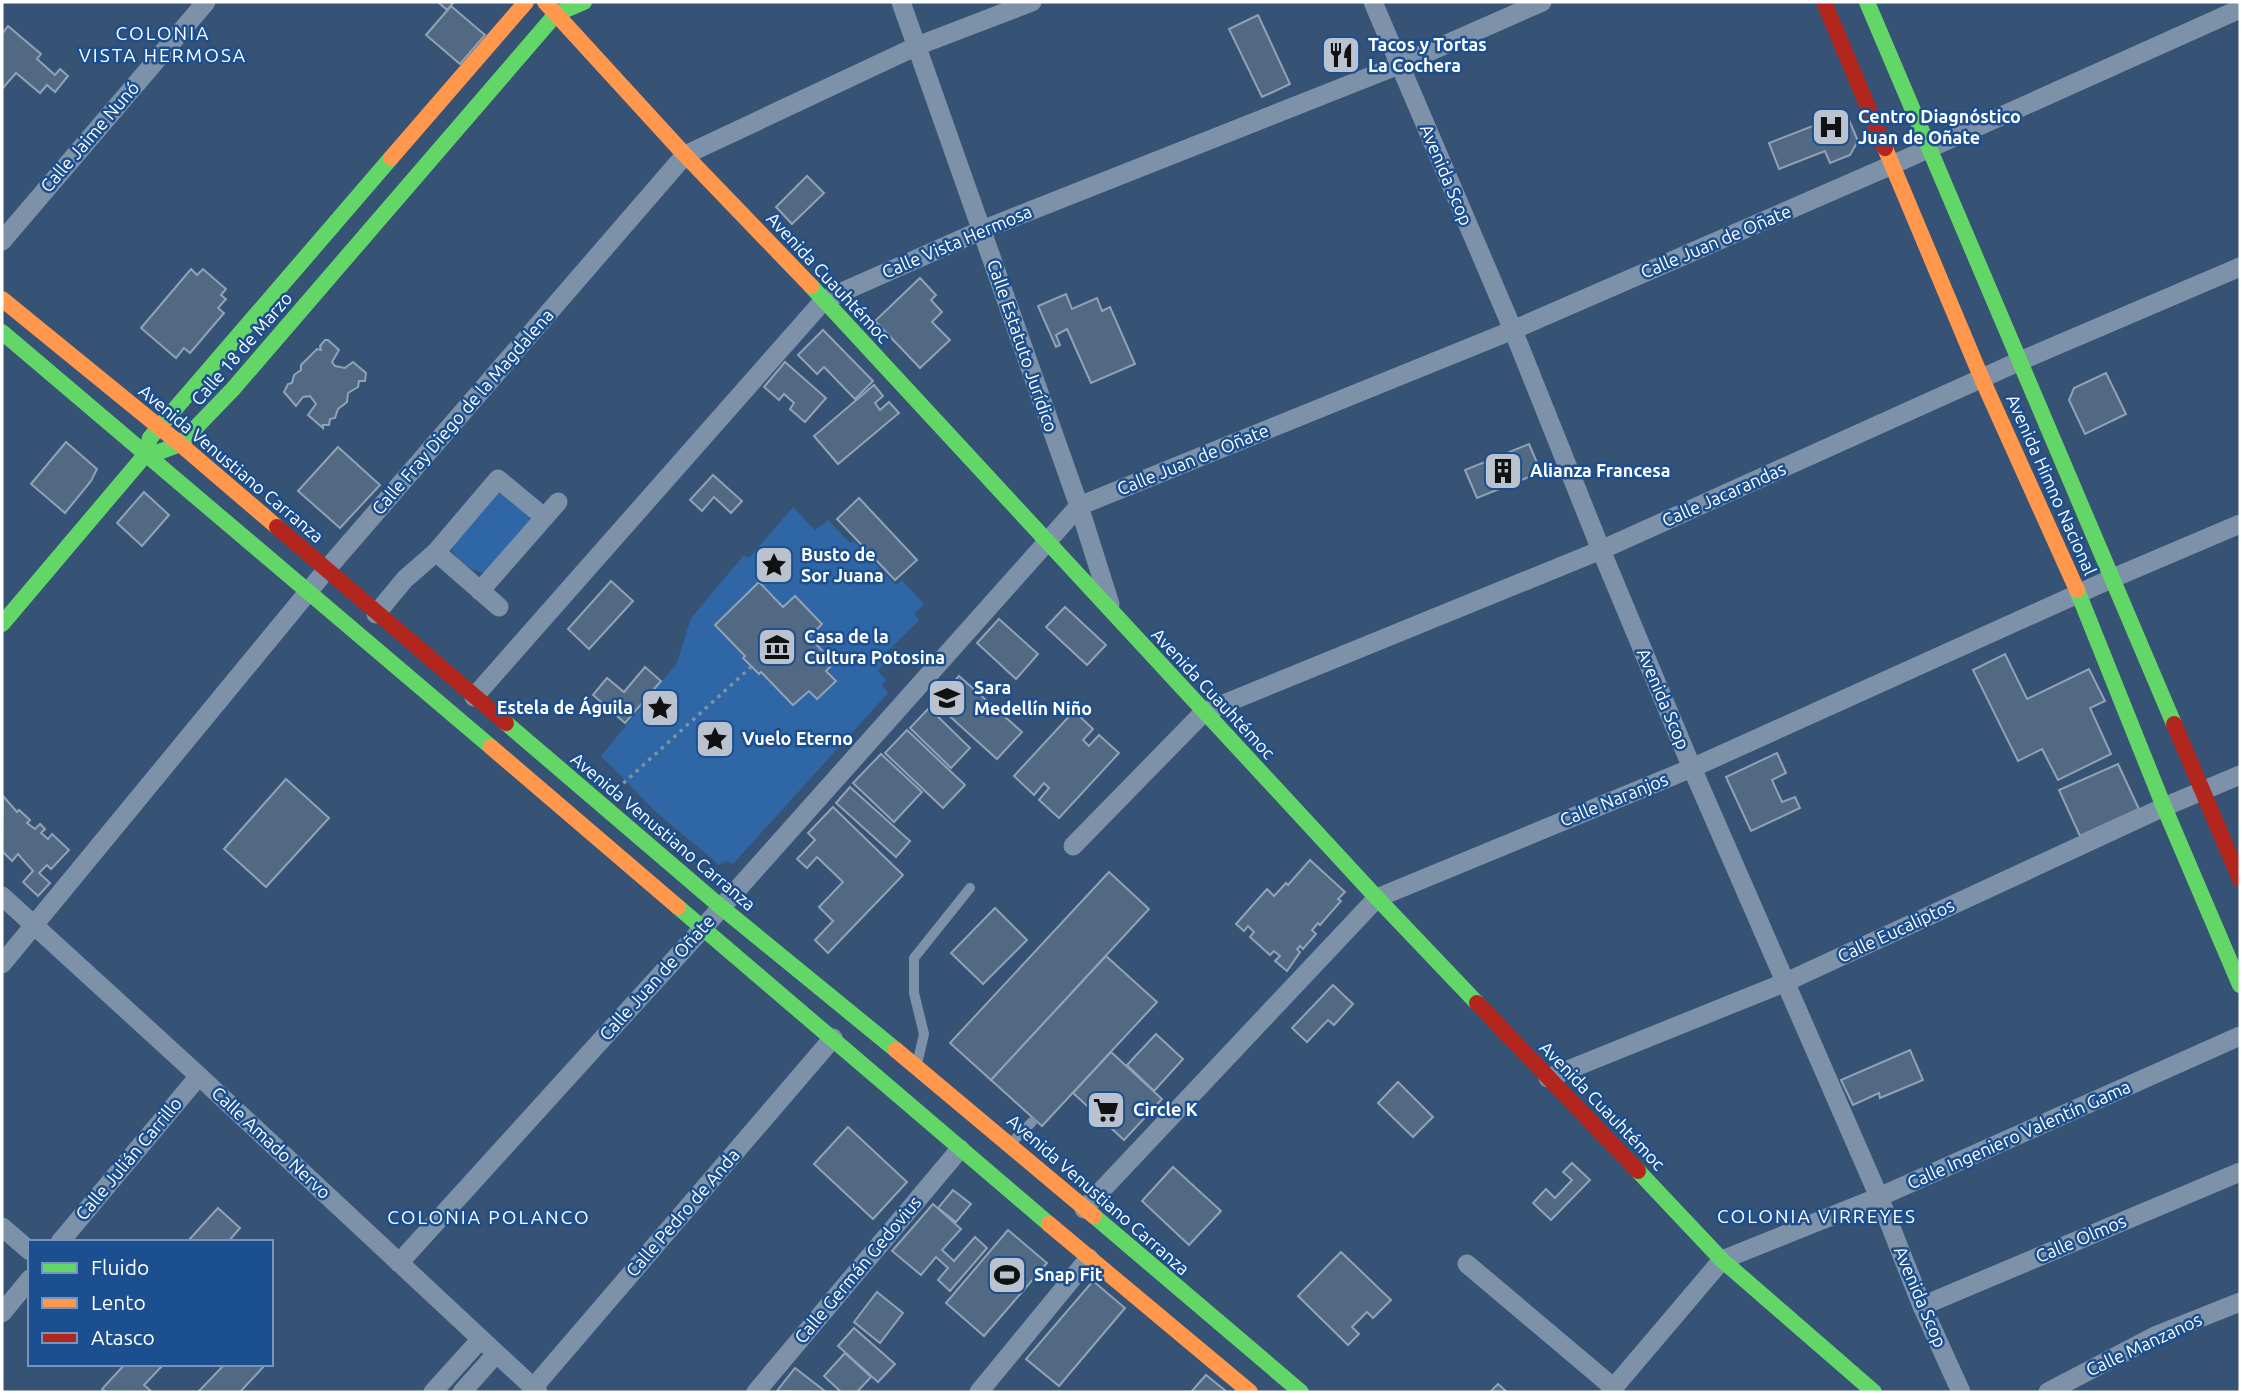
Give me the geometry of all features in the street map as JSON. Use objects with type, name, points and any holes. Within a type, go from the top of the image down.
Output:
[{"type":"main road","name":"Calle 18 de Marzo","points":[[526,2],[159,427],[150,438],[145,454],[164,452],[180,444],[233,389],[556,14],[584,2]]},
{"type":"main road","name":"Avenida Cuauhtémoc","points":[[545,2],[1377,898],[1722,1260],[1874,1392]]},
{"type":"main road","name":"Avenida Himno Nacional","points":[[1824,2],[1982,379],[2079,594],[2164,807],[2240,985]]},
{"type":"main road","name":"Avenida Himno Nacional","points":[[1867,2],[2240,879]]},
{"type":"main road","name":"Avenida Venustiano Carranza","points":[[2,299],[180,444],[721,907],[1010,1144],[1301,1392]]},
{"type":"main road","points":[[2,332],[960,1149],[1250,1392]]},
{"type":"main road","points":[[2,624],[145,454]]},
{"type":"street","name":"Calle Jaime Nunó","points":[[2,241],[206,2]]},
{"type":"street","name":"Calle Estatuto Jurídico","points":[[901,2],[1079,506],[1112,612]]},
{"type":"street","name":"Calle Fray Diego de la Magdalena","points":[[2,964],[327,569],[685,155],[917,46],[1032,2]]},
{"type":"street","name":"Avenida Scop","points":[[1373,2],[1513,330],[1692,768],[1961,1392]]},
{"type":"street","name":"Calle Vista Hermosa","points":[[474,697],[824,300],[982,230],[1399,65],[1542,2]]},
{"type":"street","name":"Calle Juan de Oñate","points":[[399,1263],[703,928],[1079,506],[1513,330],[1892,165],[2240,9]]},
{"type":"street","name":"Calle Jacarandas","points":[[1203,712],[1601,550],[2020,361],[2240,267]]},
{"type":"street","points":[[376,614],[405,579],[436,552],[498,479],[544,516]]},
{"type":"street","points":[[480,591],[558,502]]},
{"type":"street","name":"Calle Naranjos","points":[[1084,1209],[1377,898],[1692,768],[2240,524]]},
{"type":"street","points":[[436,552],[499,607]]},
{"type":"street","points":[[1073,846],[1203,712]]},
{"type":"street","name":"Calle Eucaliptos","points":[[1548,1078],[1786,982],[2164,807],[2240,775]]},
{"type":"street","name":"Calle Amado Nervo","points":[[2,896],[535,1390]]},
{"type":"street","name":"Calle Ingeniero Valentín Gama","points":[[1612,1390],[1722,1260],[1879,1197],[2240,1036]]},
{"type":"street","name":"Calle Pedro de Anda","points":[[535,1390],[833,1038]]},
{"type":"street","name":"Calle Julián Carrillo","points":[[62,1240],[199,1076]]},
{"type":"street","name":"Calle Germán Gedovius","points":[[757,1392],[960,1149]]},
{"type":"street","name":"Calle Olmos","points":[[1922,1306],[2240,1172]]},
{"type":"street","points":[[2,1227],[28,1249]]},
{"type":"street","points":[[979,1392],[1089,1258]]},
{"type":"street","points":[[1466,1264],[1612,1390]]},
{"type":"street","points":[[2,1314],[28,1282]]},
{"type":"street","name":"Calle Manzanos","points":[[2049,1392],[2157,1335],[2240,1302]]},
{"type":"street","points":[[433,1392],[480,1340]]},
{"type":"street","points":[[462,1392],[496,1354]]},
{"type":"lane","points":[[917,1067],[924,1034],[914,993],[914,958],[970,888]]},
{"type":"lane","points":[[1010,1144],[1032,1122]]},
{"type":"path","points":[[600,804],[751,667]]},
{"type":"shaded area","points":[[499,492],[529,513],[530,521],[484,573],[479,572],[459,559],[452,551],[453,544]]},
{"type":"shaded area","points":[[793,507],[815,530],[828,520],[850,543],[853,540],[896,585],[902,580],[924,604],[914,614],[919,620],[880,659],[883,665],[878,671],[886,680],[882,685],[888,693],[733,864],[726,861],[719,865],[656,812],[601,756],[677,663],[691,618],[744,555],[749,558]]},
{"type":"building","points":[[438,2],[454,2],[447,10]]},
{"type":"building","points":[[451,6],[485,35],[460,64],[426,35]]},
{"type":"building","points":[[1258,15],[1290,84],[1262,97],[1229,29]]},
{"type":"building","points":[[8,26],[41,54],[37,59],[55,75],[60,69],[68,76],[55,92],[47,85],[40,93],[16,73],[2,89],[2,34]]},
{"type":"building","name":"Centro Diagnóstico Juan de Oñate","points":[[1846,113],[1858,141],[1850,155],[1830,163],[1825,151],[1779,169],[1769,143]]},
{"type":"building","points":[[807,176],[824,193],[792,224],[776,207]]},
{"type":"building","points":[[191,269],[197,275],[203,269],[226,289],[221,295],[226,299],[218,308],[224,313],[190,353],[184,348],[176,358],[141,328]]},
{"type":"building","points":[[920,278],[936,295],[931,300],[942,312],[932,322],[950,340],[920,368],[875,321]]},
{"type":"building","points":[[1066,294],[1072,309],[1097,298],[1102,311],[1110,307],[1135,364],[1091,383],[1067,329],[1056,335],[1060,345],[1056,347],[1038,306]]},
{"type":"building","points":[[823,330],[873,381],[855,399],[824,367],[817,374],[798,355]]},
{"type":"building","points":[[325,340],[339,350],[332,362],[335,366],[345,368],[353,362],[366,373],[365,381],[359,381],[358,387],[348,393],[347,402],[338,409],[335,418],[330,419],[329,425],[323,425],[323,428],[308,415],[316,404],[310,396],[303,397],[296,406],[284,392],[288,384],[292,383],[294,375],[301,370],[301,365],[317,349],[321,350],[320,346]]},
{"type":"building","points":[[785,362],[826,398],[805,422],[790,409],[794,403],[784,394],[779,400],[764,387]]},
{"type":"building","points":[[2106,373],[2126,414],[2085,434],[2069,400],[2074,388]]},
{"type":"building","points":[[874,385],[883,396],[875,403],[880,410],[889,402],[899,413],[838,464],[814,436]]},
{"type":"building","points":[[66,442],[97,469],[91,481],[65,513],[31,484]]},
{"type":"building","name":"Alianza Francesa","points":[[1529,444],[1541,472],[1477,498],[1465,470]]},
{"type":"building","points":[[338,447],[380,485],[340,528],[298,491]]},
{"type":"building","points":[[713,475],[742,501],[731,513],[714,497],[702,511],[690,500]]},
{"type":"building","points":[[144,492],[169,515],[142,546],[117,523]]},
{"type":"building","points":[[859,498],[917,560],[895,580],[837,519]]},
{"type":"building","points":[[611,581],[633,601],[589,649],[568,629]]},
{"type":"building","name":"Casa de la Cultura Potosina","points":[[759,582],[783,607],[795,596],[822,624],[809,637],[834,663],[826,671],[836,681],[817,699],[809,691],[793,705],[761,672],[759,674],[743,658],[745,656],[715,625]]},
{"type":"building","points":[[1065,607],[1106,645],[1087,665],[1046,627]]},
{"type":"building","points":[[999,619],[1038,654],[1016,679],[977,643]]},
{"type":"building","points":[[2005,654],[2027,699],[2089,669],[2105,701],[2090,708],[2111,754],[2058,780],[2042,749],[2018,761],[1973,670]]},
{"type":"building","points":[[645,667],[661,681],[625,723],[593,695],[607,678],[624,692]]},
{"type":"building","points":[[959,676],[1022,732],[997,759],[935,703]]},
{"type":"building","points":[[929,708],[970,748],[951,768],[910,728]]},
{"type":"building","points":[[1074,711],[1093,729],[1083,740],[1089,746],[1099,735],[1119,753],[1059,818],[1039,800],[1049,788],[1044,783],[1034,795],[1014,776]]},
{"type":"building","points":[[907,730],[965,785],[943,808],[885,753]]},
{"type":"building","points":[[1777,753],[1786,773],[1772,780],[1782,802],[1795,797],[1800,808],[1751,831],[1726,777]]},
{"type":"building","points":[[881,754],[922,792],[894,822],[853,783]]},
{"type":"building","points":[[2118,764],[2139,809],[2080,836],[2059,790]]},
{"type":"building","points":[[286,779],[329,818],[266,887],[224,849]]},
{"type":"building","points":[[850,787],[910,841],[896,857],[836,803]]},
{"type":"building","points":[[3,796],[17,812],[19,810],[30,820],[27,823],[35,829],[40,824],[45,829],[41,833],[48,839],[52,834],[69,850],[51,869],[47,865],[39,873],[50,883],[38,896],[23,882],[33,871],[18,854],[12,861],[2,851]]},
{"type":"building","points":[[833,807],[903,875],[828,953],[815,940],[833,921],[819,907],[843,882],[817,857],[807,868],[797,859],[815,840],[808,833]]},
{"type":"building","points":[[1310,860],[1345,892],[1338,899],[1341,901],[1320,925],[1318,923],[1312,930],[1316,934],[1303,949],[1300,946],[1297,949],[1300,952],[1287,971],[1275,961],[1280,956],[1274,951],[1270,955],[1250,937],[1254,932],[1248,926],[1244,931],[1236,924],[1267,889],[1274,896],[1286,883],[1288,885]]},
{"type":"building","points":[[1109,872],[1149,909],[991,1080],[950,1043]]},
{"type":"building","points":[[995,908],[1027,940],[983,984],[951,953]]},
{"type":"building","points":[[1106,956],[1157,1002],[1042,1126],[991,1080]]},
{"type":"building","points":[[1333,985],[1353,1004],[1334,1025],[1328,1020],[1307,1042],[1292,1028]]},
{"type":"building","points":[[1156,1034],[1183,1059],[1154,1091],[1127,1065]]},
{"type":"building","points":[[1910,1050],[1923,1080],[1880,1098],[1879,1093],[1853,1105],[1841,1080]]},
{"type":"building","points":[[1111,1052],[1162,1099],[1124,1140],[1073,1093]]},
{"type":"building","points":[[1398,1082],[1433,1117],[1413,1137],[1378,1103]]},
{"type":"building","points":[[848,1127],[907,1182],[873,1219],[814,1164]]},
{"type":"building","points":[[1572,1163],[1590,1180],[1551,1220],[1533,1203],[1546,1189],[1555,1198],[1572,1180],[1563,1172]]},
{"type":"building","points":[[1173,1167],[1221,1211],[1189,1245],[1142,1201]]},
{"type":"building","points":[[953,1190],[971,1204],[956,1222],[938,1208]]},
{"type":"building","points":[[933,1204],[961,1229],[942,1250],[954,1261],[975,1237],[987,1248],[950,1291],[938,1280],[948,1268],[936,1257],[921,1275],[892,1251]]},
{"type":"building","points":[[218,1208],[240,1228],[230,1240],[189,1240]]},
{"type":"building","points":[[1008,1230],[1047,1263],[984,1336],[946,1303]]},
{"type":"building","points":[[1341,1252],[1391,1300],[1373,1318],[1367,1312],[1352,1327],[1359,1334],[1348,1345],[1298,1296]]},
{"type":"building","points":[[1093,1281],[1125,1308],[1059,1386],[1026,1359]]},
{"type":"building","points":[[877,1292],[903,1313],[880,1343],[854,1322]]},
{"type":"building","points":[[854,1328],[895,1364],[878,1382],[838,1346]]},
{"type":"building","points":[[845,1353],[871,1377],[857,1392],[841,1392],[824,1376]]},
{"type":"building","points":[[123,1366],[162,1366],[144,1385],[152,1392],[106,1392],[102,1389]]},
{"type":"building","points":[[223,1366],[264,1366],[240,1392],[198,1392]]},
{"type":"building","points":[[795,1368],[826,1392],[777,1391]]},
{"type":"building","points":[[1206,1375],[1227,1392],[1191,1392]]},
{"type":"building","points":[[1498,1384],[1507,1392],[1490,1392]]},
{"type":"traffic: fast","points":[[159,452],[180,444],[233,389],[556,14],[584,2]]},
{"type":"traffic: fast","points":[[1867,2],[2174,724]]},
{"type":"traffic: fast","points":[[2,624],[146,454],[150,438],[391,158]]},
{"type":"traffic: fast","points":[[811,286],[1477,1003]]},
{"type":"traffic: fast","points":[[2,332],[491,747]]},
{"type":"traffic: fast","points":[[2077,590],[2164,807],[2240,985]]},
{"type":"traffic: fast","points":[[506,723],[721,907],[896,1050]]},
{"type":"traffic: fast","points":[[678,907],[1049,1224]]},
{"type":"traffic: fast","points":[[1638,1171],[1722,1260],[1874,1392]]},
{"type":"traffic: fast","points":[[1094,1216],[1301,1392]]},
{"type":"traffic: slow","points":[[391,158],[526,2]]},
{"type":"traffic: slow","points":[[545,2],[685,155],[811,286]]},
{"type":"traffic: slow","points":[[1885,148],[1982,379],[2077,590]]},
{"type":"traffic: slow","points":[[2,299],[277,527]]},
{"type":"traffic: slow","points":[[491,747],[678,907]]},
{"type":"traffic: slow","points":[[896,1050],[1094,1216]]},
{"type":"traffic: slow","points":[[1049,1224],[1250,1392]]},
{"type":"traffic: jam","points":[[1824,2],[1885,148]]},
{"type":"traffic: jam","points":[[277,527],[506,723]]},
{"type":"traffic: jam","points":[[2174,724],[2240,879]]},
{"type":"traffic: jam","points":[[1477,1003],[1638,1171]]},
{"type":"place","name":"Tacos y Tortas La Cochera","points":[[1341,55]]},
{"type":"place","name":"Centro Diagnóstico Juan de Oñate","points":[[1831,127]]},
{"type":"place","name":"Alianza Francesa","points":[[1503,471]]},
{"type":"place","name":"Busto de Sor Juana","points":[[774,565]]},
{"type":"place","name":"Casa de la Cultura Potosina","points":[[777,647]]},
{"type":"place","name":"Sara Medellín Niño","points":[[947,698]]},
{"type":"place","name":"Estela de Águila","points":[[660,708]]},
{"type":"place","name":"Vuelo Eterno","points":[[715,739]]},
{"type":"place","name":"Circle K","points":[[1106,1110]]},
{"type":"place","name":"Snap Fit","points":[[1007,1275]]},
{"type":"district","name":"COLONIA VISTA HERMOSA","points":[[163,44]]},
{"type":"district","name":"COLONIA VIRREYES","points":[[1817,1216]]},
{"type":"district","name":"COLONIA POLANCO","points":[[489,1217]]}]
